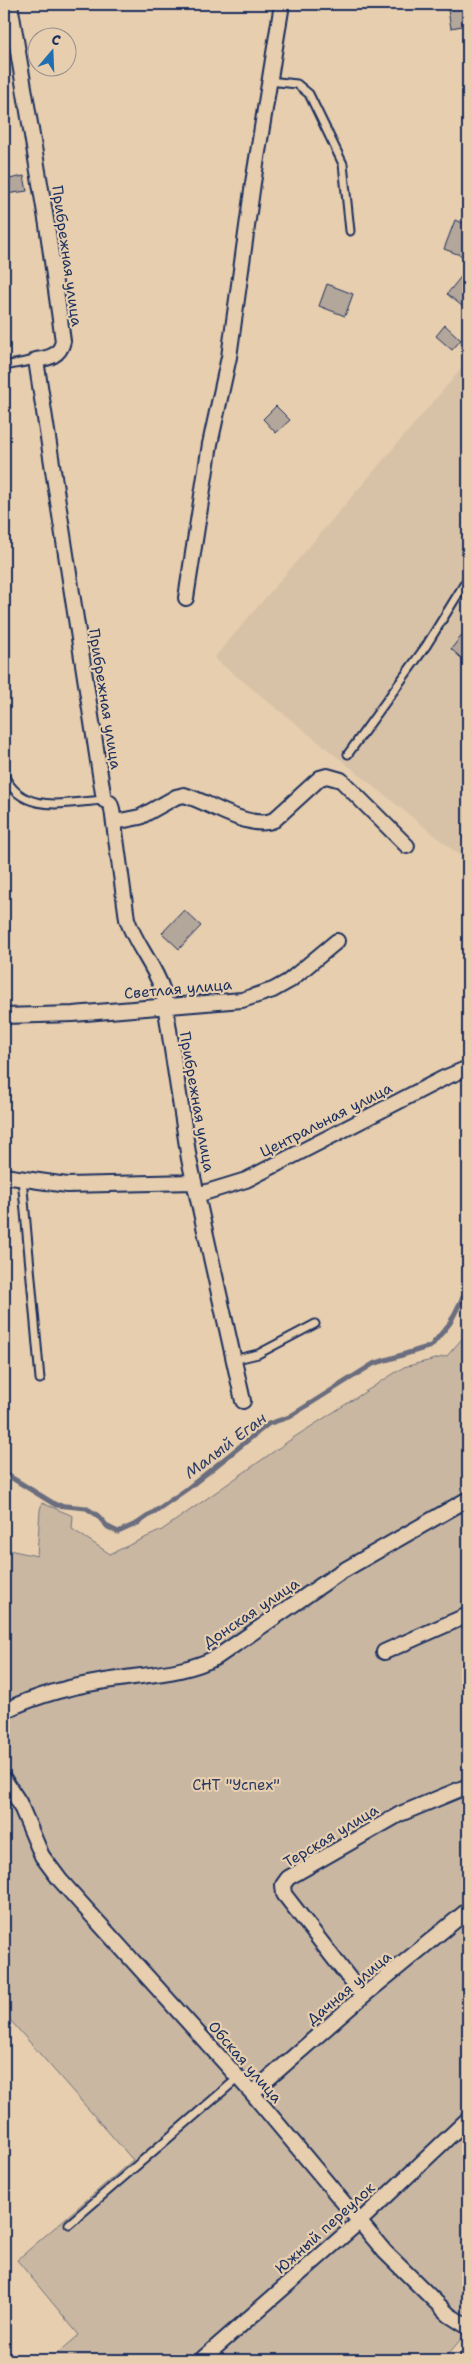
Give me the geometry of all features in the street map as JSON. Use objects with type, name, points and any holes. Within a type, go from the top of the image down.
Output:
[{"type":"street","name":"Прибрежная улица","points":[[10,4],[47,225],[63,341],[57,354],[36,360],[104,800],[110,803],[114,822],[127,919],[133,936],[156,969],[165,1005],[196,1189],[243,1401]]},
{"type":"street","points":[[186,598],[210,444],[229,357],[252,183],[282,4]]},
{"type":"street","points":[[114,822],[140,817],[176,797],[184,795],[252,822],[267,823],[274,820],[320,778],[327,776],[341,780],[407,846]]},
{"type":"street","name":"Светлая улица","points":[[4,1016],[73,1014],[242,1000],[257,996],[289,981],[337,941]]},
{"type":"street","name":"Центральная улица","points":[[4,1176],[66,1185],[196,1189],[246,1180],[444,1078],[468,1068]]},
{"type":"street","name":"Донская улица","points":[[4,1711],[58,1691],[116,1679],[198,1666],[217,1657],[339,1573],[468,1499]]},
{"type":"street","points":[[384,1652],[468,1615]]},
{"type":"street","name":"Обская улица","points":[[4,1779],[19,1802],[42,1856],[60,1880],[252,2093],[385,2252],[449,2314],[468,2327]]},
{"type":"street","name":"Терская улица","points":[[363,1996],[284,1894],[283,1885],[288,1878],[400,1814],[468,1786]]},
{"type":"street","name":"Дачная улица","points":[[252,2093],[363,1996],[468,1910]]},
{"type":"street","name":"Южный переулок","points":[[201,2360],[359,2222],[468,2119]]},
{"type":"lane","points":[[269,81],[297,84],[309,94],[343,164],[350,231]]},
{"type":"lane","points":[[4,366],[36,360]]},
{"type":"lane","points":[[348,754],[421,654],[468,578]]},
{"type":"lane","points":[[4,775],[18,796],[27,801],[41,804],[104,800]]},
{"type":"lane","points":[[22,1178],[40,1379]]},
{"type":"lane","points":[[233,1360],[258,1354],[315,1324]]},
{"type":"lane","points":[[69,2224],[238,2078]]},
{"type":"shaded area","points":[[468,361],[468,862],[214,658]]},
{"type":"green space","name":"СНТ \"Успех\"","points":[[468,1332],[468,2331],[443,2360],[50,2360],[79,2335],[17,2260],[133,2160],[4,2013],[4,1549],[37,1556],[42,1503],[73,1516],[72,1529],[110,1554],[162,1530],[293,1438],[404,1367],[447,1356]]},
{"type":"building","points":[[447,4],[468,4],[468,25],[451,28]]},
{"type":"building","points":[[24,176],[27,191],[6,194],[4,180]]},
{"type":"building","points":[[455,220],[468,225],[468,258],[444,249]]},
{"type":"building","points":[[468,268],[468,298],[462,306],[447,294]]},
{"type":"building","points":[[327,284],[353,294],[345,316],[319,306]]},
{"type":"building","points":[[445,325],[461,340],[452,350],[436,336]]},
{"type":"building","points":[[276,406],[290,420],[276,433],[263,419]]},
{"type":"building","points":[[468,628],[468,664],[451,649]]},
{"type":"building","points":[[184,910],[201,926],[179,949],[162,933]]},
{"type":"waterway","name":"Малый Еган","points":[[4,1473],[56,1505],[86,1508],[97,1515],[108,1527],[118,1532],[138,1523],[187,1489],[268,1424],[289,1417],[373,1364],[431,1346],[450,1323],[468,1287]]}]
